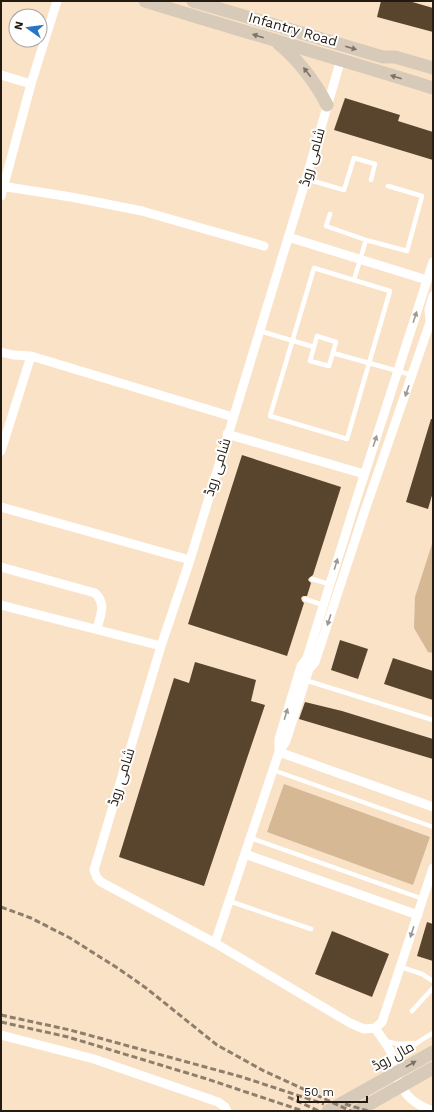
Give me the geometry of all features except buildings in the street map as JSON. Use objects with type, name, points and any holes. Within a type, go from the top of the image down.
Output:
[{"type":"main road","name":"Infantry Road","points":[[145,1],[433,88]]},
{"type":"main road","name":"Infantry Road","points":[[193,1],[383,57],[395,57],[433,68]]},
{"type":"main road","points":[[274,41],[300,63],[316,86],[327,106]]},
{"type":"main road","points":[[383,57],[391,64],[433,77]]},
{"type":"main road","name":"مال روڈ","points":[[328,1111],[433,1052]]},
{"type":"main road","points":[[357,1111],[433,1068]]},
{"type":"street","points":[[58,1],[32,84],[2,190],[71,197],[142,210],[264,246]]},
{"type":"street","name":"شامی روڈ","points":[[215,943],[101,882],[95,875],[94,870],[161,646],[190,560],[341,59]]},
{"type":"street","points":[[1,75],[32,84]]},
{"type":"street","points":[[288,237],[360,258],[430,275]]},
{"type":"street","points":[[279,752],[278,739],[301,666],[307,658],[364,474],[433,262]]},
{"type":"street","points":[[433,296],[429,310],[432,319],[364,513],[315,662],[309,669],[286,740],[279,752],[215,943],[350,1023],[364,1029],[375,1028],[382,1022],[433,868]]},
{"type":"street","points":[[1,352],[31,356],[233,416]]},
{"type":"street","points":[[1,452],[31,356]]},
{"type":"street","points":[[227,434],[364,474]]},
{"type":"street","points":[[1,507],[190,560]]},
{"type":"street","points":[[353,510],[364,513]]},
{"type":"street","points":[[1,567],[95,593],[101,600],[102,605],[96,629]]},
{"type":"street","points":[[1,605],[161,646]]},
{"type":"street","points":[[279,752],[433,807]]},
{"type":"street","points":[[245,854],[418,915]]},
{"type":"street","points":[[375,1028],[385,1041],[393,1056],[393,1068],[409,1098],[418,1105],[433,1111]]},
{"type":"street","points":[[1,1035],[94,1059],[218,1102],[225,1107],[227,1111]]},
{"type":"lane","points":[[306,179],[344,190],[354,158],[375,164],[371,180]]},
{"type":"lane","points":[[330,214],[326,226],[366,240],[406,251],[422,196],[388,186]]},
{"type":"lane","points":[[354,280],[366,240]]},
{"type":"lane","points":[[314,268],[354,280],[390,291],[346,439],[270,416],[314,268]]},
{"type":"lane","points":[[259,331],[314,347]]},
{"type":"lane","points":[[317,336],[336,342],[333,353],[329,366],[310,361],[317,336]]},
{"type":"lane","points":[[333,353],[412,375]]},
{"type":"lane","points":[[312,579],[329,584]]},
{"type":"lane","points":[[305,599],[323,605]]},
{"type":"lane","points":[[305,680],[433,720]]},
{"type":"lane","points":[[273,770],[433,827]]},
{"type":"lane","points":[[251,838],[423,899]]},
{"type":"lane","points":[[229,901],[311,929]]},
{"type":"lane","points":[[400,967],[422,974],[433,981]]},
{"type":"lane","points":[[412,1011],[433,988]]},
{"type":"lane","points":[[394,1063],[417,1043],[433,1033]]},
{"type":"lane","points":[[385,1041],[398,1044],[417,1043]]},
{"type":"shaded area","points":[[433,541],[433,653],[428,652],[414,628],[415,597]]},
{"type":"shaded area","points":[[284,784],[430,837],[413,885],[267,832]]},
{"type":"railway","points":[[1,907],[31,918],[70,938],[119,969],[146,988],[217,1045],[264,1071],[351,1111]]},
{"type":"railway","points":[[1,1015],[70,1030],[242,1077],[324,1104]]},
{"type":"railway","points":[[1,1022],[68,1037],[207,1079],[303,1111]]},
{"type":"railway","points":[[288,1097],[319,1111]]},
{"type":"railway","points":[[345,1104],[368,1111]]}]
